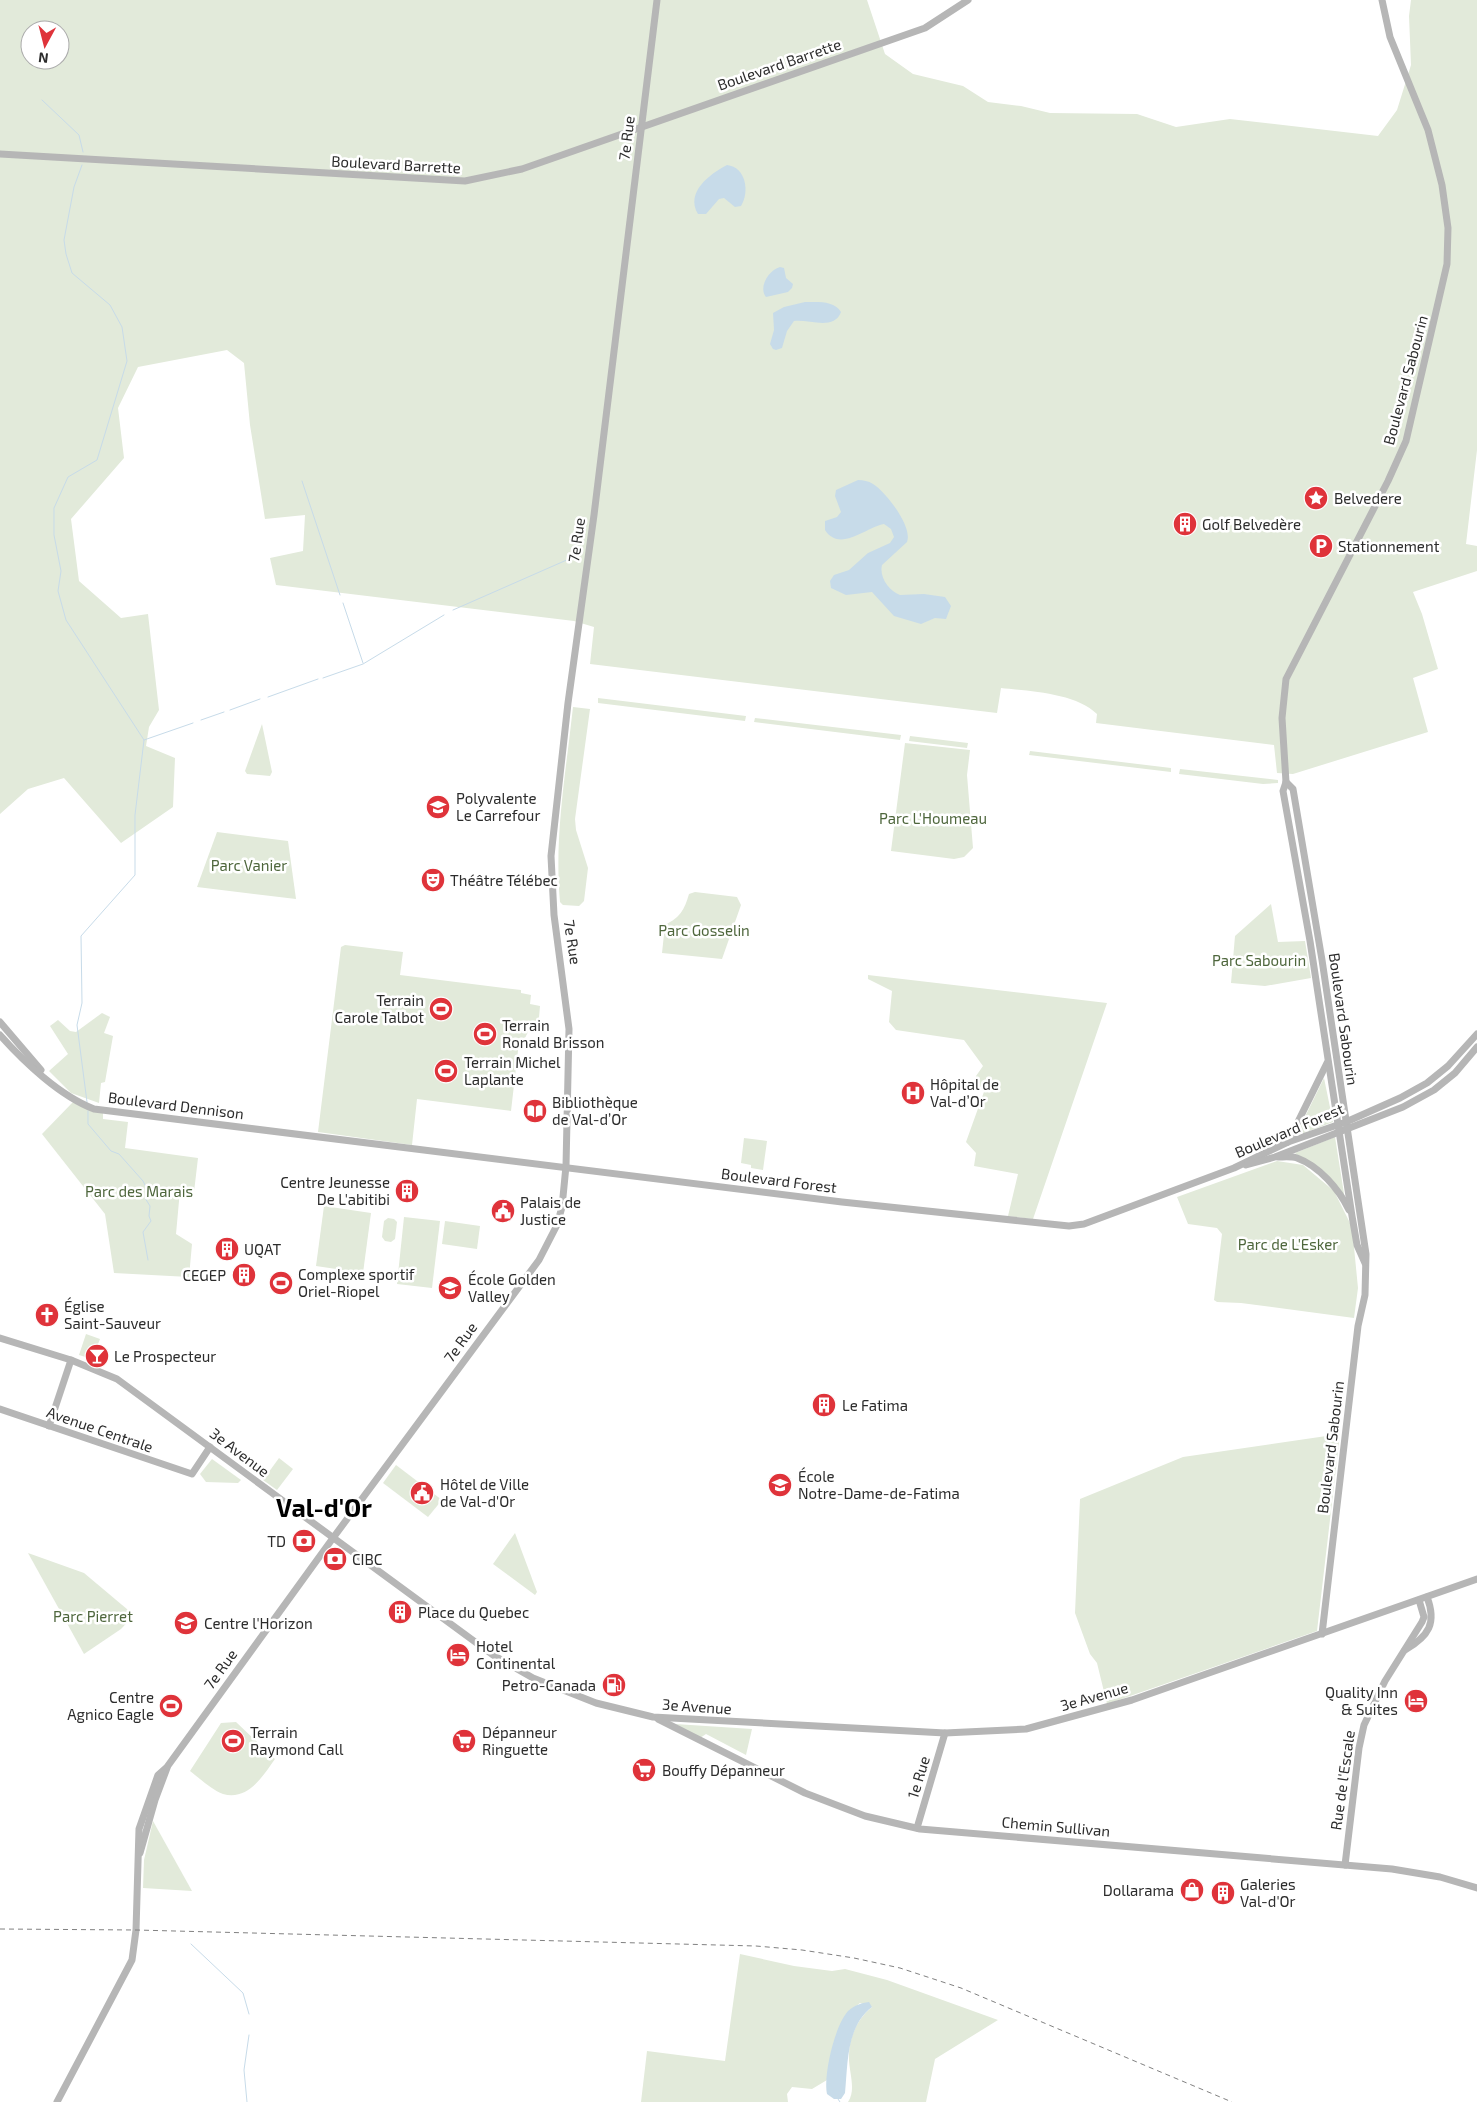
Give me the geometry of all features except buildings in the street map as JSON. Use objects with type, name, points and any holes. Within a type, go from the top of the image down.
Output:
[{"type":"street","name":"7e Rue","points":[[57,2102],[128,1972],[135,1951],[139,1829],[148,1798],[158,1775],[167,1767],[332,1538],[546,1249],[557,1226],[562,1207],[566,1166],[569,1029],[554,915],[551,856],[568,703],[594,515],[657,0]]},
{"type":"street","name":"Boulevard Barrette","points":[[0,154],[465,181],[522,169],[925,28],[968,0]]},
{"type":"street","name":"Boulevard Sabourin","points":[[1322,1634],[1358,1326],[1365,1295],[1365,1237],[1328,1062],[1310,941],[1283,791],[1286,782],[1282,718],[1286,679],[1384,489],[1406,441],[1447,264],[1448,228],[1442,185],[1428,130],[1390,37],[1382,0]]},
{"type":"street","name":"Boulevard Sabourin","points":[[1286,782],[1292,789],[1322,960],[1352,1216],[1357,1245],[1365,1263]]},
{"type":"street","name":"Boulevard Dennison","points":[[0,1022],[46,1077]]},
{"type":"street","name":"Boulevard Forest","points":[[1234,1168],[1275,1157],[1342,1127],[1427,1083],[1448,1066],[1477,1034]]},
{"type":"street","name":"Boulevard Dennison","points":[[0,1035],[20,1057],[74,1100],[94,1109],[312,1135]]},
{"type":"street","name":"Boulevard Forest","points":[[312,1135],[842,1202],[1069,1226],[1084,1224],[1234,1168],[1288,1142],[1342,1127],[1403,1106],[1434,1090],[1455,1073],[1477,1047]]},
{"type":"street","points":[[1288,1142],[1328,1062]]},
{"type":"street","points":[[1275,1157],[1295,1157],[1310,1164],[1332,1184],[1352,1216]]},
{"type":"street","name":"3e Avenue","points":[[0,1338],[71,1360],[117,1379],[332,1538],[511,1666],[596,1703],[653,1717],[945,1733],[1026,1729],[1132,1700],[1477,1579]]},
{"type":"street","points":[[49,1426],[71,1360]]},
{"type":"street","name":"Avenue Centrale","points":[[0,1409],[192,1474],[210,1447]]},
{"type":"street","name":"Rue de l'Escale","points":[[1405,1650],[1415,1644],[1431,1625],[1432,1613],[1427,1597]]},
{"type":"street","name":"Rue de l'Escale","points":[[1345,1865],[1359,1748],[1364,1725],[1375,1699],[1405,1650],[1409,1639],[1424,1617],[1419,1600]]},
{"type":"street","name":"Chemin Sullivan","points":[[653,1717],[805,1794],[865,1816],[917,1828],[1419,1872],[1477,1888]]},
{"type":"street","name":"1e Rue","points":[[917,1828],[945,1733]]},
{"type":"green space","points":[[0,0],[867,0],[885,54],[913,74],[963,86],[988,102],[1021,106],[1050,113],[1137,114],[1176,127],[1230,119],[1378,136],[1397,110],[1411,65],[1409,16],[1411,0],[1477,0],[1477,450],[1466,544],[1477,546],[1477,571],[1413,592],[1422,614],[1438,669],[1413,678],[1428,732],[1293,774],[1277,773],[1274,745],[1096,723],[1097,714],[1088,707],[1065,697],[1052,694],[1001,688],[997,713],[590,664],[594,627],[574,621],[276,585],[270,558],[303,551],[305,515],[265,519],[250,425],[244,363],[227,350],[138,367],[118,408],[124,458],[71,519],[79,581],[121,618],[148,614],[159,710],[149,727],[146,746],[175,758],[173,807],[121,843],[64,778],[28,789],[0,814]]},
{"type":"green space","points":[[598,698],[746,716],[745,721],[598,703]]},
{"type":"green space","points":[[573,707],[590,709],[575,819],[576,830],[588,868],[584,901],[579,906],[563,905],[560,902],[559,877],[560,828]]},
{"type":"green space","points":[[755,718],[901,735],[900,740],[754,722]]},
{"type":"green space","points":[[262,724],[272,772],[270,776],[247,774],[245,771]]},
{"type":"green space","points":[[910,736],[968,743],[967,748],[909,741]]},
{"type":"green space","name":"Parc L'Houmeau","points":[[905,743],[970,750],[967,775],[973,848],[964,857],[954,859],[891,851]]},
{"type":"green space","points":[[1030,751],[1171,768],[1171,772],[1029,755]]},
{"type":"green space","points":[[1180,769],[1278,780],[1278,783],[1263,784],[1179,774]]},
{"type":"green space","name":"Parc Vanier","points":[[217,832],[288,841],[296,899],[197,887]]},
{"type":"green space","name":"Parc Gosselin","points":[[695,892],[737,897],[741,905],[722,959],[662,953],[665,925],[678,916],[689,894]]},
{"type":"green space","name":"Parc Sabourin","points":[[1271,904],[1278,942],[1305,941],[1311,978],[1265,986],[1231,983],[1235,936]]},
{"type":"green space","points":[[345,945],[403,952],[400,975],[521,990],[521,993],[531,995],[530,1004],[540,1006],[538,1029],[529,1030],[523,1042],[519,1042],[511,1111],[417,1099],[412,1145],[318,1132],[341,947]]},
{"type":"green space","points":[[868,975],[1107,1003],[1033,1219],[1008,1216],[1018,1174],[974,1166],[976,1153],[966,1142],[985,1089],[974,1088],[976,1076],[983,1066],[964,1040],[896,1030],[889,1022],[892,991],[868,979]]},
{"type":"green space","points":[[102,1013],[110,1017],[104,1033],[113,1036],[105,1082],[101,1083],[99,1103],[71,1093],[49,1071],[68,1054],[50,1026],[58,1020],[70,1031],[76,1032]]},
{"type":"green space","points":[[1324,1078],[1333,1122],[1299,1135],[1297,1133]]},
{"type":"green space","name":"Parc des Marais","points":[[74,1101],[103,1110],[103,1119],[128,1122],[125,1148],[198,1158],[194,1192],[180,1190],[176,1234],[192,1244],[189,1277],[114,1273],[105,1214],[42,1134]]},
{"type":"green space","points":[[1335,1137],[1345,1200],[1335,1186],[1295,1153]]},
{"type":"green space","points":[[744,1138],[767,1141],[763,1170],[751,1168],[751,1165],[741,1163]]},
{"type":"green space","name":"Parc de L'Esker","points":[[1277,1161],[1303,1165],[1334,1191],[1352,1227],[1358,1288],[1354,1318],[1241,1303],[1217,1302],[1214,1300],[1222,1234],[1217,1228],[1188,1224],[1177,1197]]},
{"type":"green space","points":[[324,1206],[371,1213],[363,1273],[316,1266]]},
{"type":"green space","points":[[404,1217],[440,1221],[432,1288],[397,1284]]},
{"type":"green space","points":[[388,1218],[394,1219],[397,1222],[395,1239],[391,1242],[385,1241],[382,1237],[384,1221]]},
{"type":"green space","points":[[445,1221],[480,1226],[477,1249],[442,1244]]},
{"type":"green space","points":[[86,1334],[100,1339],[92,1359],[79,1355]]},
{"type":"green space","points":[[1340,1434],[1317,1631],[1107,1704],[1097,1663],[1090,1654],[1075,1613],[1080,1499],[1183,1457]]},
{"type":"green space","points":[[279,1458],[293,1469],[277,1490],[263,1480]]},
{"type":"green space","points":[[212,1459],[241,1480],[238,1483],[206,1482],[200,1474]]},
{"type":"green space","points":[[396,1465],[442,1500],[428,1517],[383,1483]]},
{"type":"green space","points":[[515,1533],[537,1592],[535,1595],[493,1564]]},
{"type":"green space","name":"Parc Pierret","points":[[28,1553],[84,1573],[134,1615],[121,1629],[84,1654]]},
{"type":"green space","name":"Terrain Raymond Call","points":[[236,1722],[275,1759],[254,1786],[240,1794],[223,1794],[214,1790],[190,1771],[221,1723]]},
{"type":"green space","points":[[675,1724],[752,1729],[746,1755],[706,1734],[700,1738]]},
{"type":"green space","points":[[153,1821],[192,1891],[143,1888],[144,1860]]},
{"type":"green space","points":[[740,1954],[794,1966],[832,1971],[845,1969],[887,1980],[998,2020],[935,2059],[926,2102],[848,2102],[852,2091],[849,2048],[859,2022],[872,2007],[860,2003],[845,2019],[840,2028],[830,2058],[827,2080],[812,2089],[792,2087],[787,2094],[788,2102],[641,2102],[647,2051],[725,2061]]},
{"type":"water","points":[[727,165],[738,170],[742,175],[746,187],[741,206],[735,207],[724,198],[719,199],[706,214],[698,214],[695,206],[697,191],[713,173]]},
{"type":"water","points":[[780,267],[784,268],[786,278],[793,284],[792,288],[788,292],[766,297],[763,289],[766,279]]},
{"type":"water","points":[[805,302],[820,302],[834,305],[841,312],[838,318],[827,323],[794,321],[787,331],[782,348],[773,349],[770,344],[774,330],[773,313],[784,307]]},
{"type":"water","points":[[858,480],[871,483],[885,494],[897,510],[906,528],[907,542],[882,565],[883,579],[892,590],[900,595],[924,594],[945,597],[951,606],[946,619],[935,618],[921,624],[894,616],[872,592],[846,595],[831,588],[830,581],[834,575],[849,570],[868,553],[890,543],[894,537],[891,529],[884,524],[846,539],[838,539],[831,536],[825,530],[825,521],[837,517],[841,512],[835,496],[836,490]]},
{"type":"water","points":[[869,2002],[872,2007],[863,2015],[857,2025],[850,2046],[845,2093],[841,2099],[834,2099],[827,2094],[826,2086],[828,2063],[835,2038],[848,2011],[853,2007]]},
{"type":"waterway","points":[[42,100],[79,135],[83,152]]},
{"type":"waterway","points":[[82,165],[74,187],[64,240],[66,254],[72,273],[110,305],[122,327],[127,361],[97,460],[68,477],[54,508],[54,535],[61,571],[58,591],[66,620],[144,740],[135,815],[135,875],[81,936],[82,1003],[77,1025],[87,1102]]},
{"type":"waterway","points":[[302,481],[340,595]]},
{"type":"waterway","points":[[453,610],[569,559]]},
{"type":"waterway","points":[[343,603],[363,663]]},
{"type":"waterway","points":[[323,678],[363,664],[444,615]]},
{"type":"waterway","points":[[268,697],[318,679]]},
{"type":"waterway","points":[[230,710],[260,699]]},
{"type":"waterway","points":[[201,720],[224,712]]},
{"type":"waterway","points":[[144,740],[193,723]]},
{"type":"waterway","points":[[88,1111],[88,1124],[111,1151],[119,1154],[143,1181],[149,1193],[145,1198],[150,1206],[149,1216],[151,1221],[143,1232],[148,1260]]},
{"type":"waterway","points":[[191,1944],[243,1993],[249,2014]]},
{"type":"waterway","points":[[247,2102],[244,2070],[249,2035]]},
{"type":"railway","points":[[0,1929],[136,1930],[756,1946],[802,1950],[854,1958],[900,1968],[961,1988],[1232,2102]]},
{"type":"place","name":"Belvedere","points":[[1316,498]]},
{"type":"place","name":"Golf Belvedère","points":[[1185,524]]},
{"type":"place","name":"Stationnement","points":[[1321,546]]},
{"type":"place","name":"Polyvalente Le Carrefour","points":[[438,807]]},
{"type":"place","name":"Théâtre Télébec","points":[[433,880]]},
{"type":"place","name":"Terrain Carole Talbot","points":[[441,1009]]},
{"type":"place","name":"Terrain Ronald Brisson","points":[[485,1034]]},
{"type":"place","name":"Terrain Michel Laplante","points":[[446,1071]]},
{"type":"place","name":"Hôpital de Val-d’Or","points":[[913,1093]]},
{"type":"place","name":"Bibliothèque de Val-d’Or","points":[[535,1111]]},
{"type":"place","name":"Centre Jeunesse De L'abitibi","points":[[407,1191]]},
{"type":"place","name":"Palais de Justice","points":[[503,1211]]},
{"type":"place","name":"UQAT","points":[[227,1249]]},
{"type":"place","name":"CEGEP","points":[[244,1275]]},
{"type":"place","name":"Complexe sportif Oriel-Riopel","points":[[281,1283]]},
{"type":"place","name":"École Golden Valley","points":[[450,1288]]},
{"type":"place","name":"Église Saint-Sauveur","points":[[47,1315]]},
{"type":"place","name":"Le Prospecteur","points":[[97,1356]]},
{"type":"place","name":"Le Fatima","points":[[824,1405]]},
{"type":"place","name":"École Notre-Dame-de-Fatima","points":[[780,1485]]},
{"type":"place","name":"Hôtel de Ville de Val-d'Or","points":[[422,1493]]},
{"type":"place","name":"TD","points":[[304,1541]]},
{"type":"place","name":"CIBC","points":[[335,1559]]},
{"type":"place","name":"Place du Quebec","points":[[400,1612]]},
{"type":"place","name":"Centre l'Horizon","points":[[186,1623]]},
{"type":"place","name":"Hotel Continental","points":[[458,1655]]},
{"type":"place","name":"Petro-Canada","points":[[614,1685]]},
{"type":"place","name":"Quality Inn & Suites","points":[[1416,1701]]},
{"type":"place","name":"Centre Agnico Eagle","points":[[171,1706]]},
{"type":"place","name":"Terrain Raymond Call","points":[[233,1741]]},
{"type":"place","name":"Dépanneur Ringuette","points":[[464,1741]]},
{"type":"place","name":"Bouffy Dépanneur","points":[[644,1770]]},
{"type":"place","name":"Dollarama","points":[[1192,1890]]},
{"type":"place","name":"Galeries Val-d'Or","points":[[1223,1893]]},
{"type":"district","name":"Val-d'Or","points":[[324,1507]]}]
